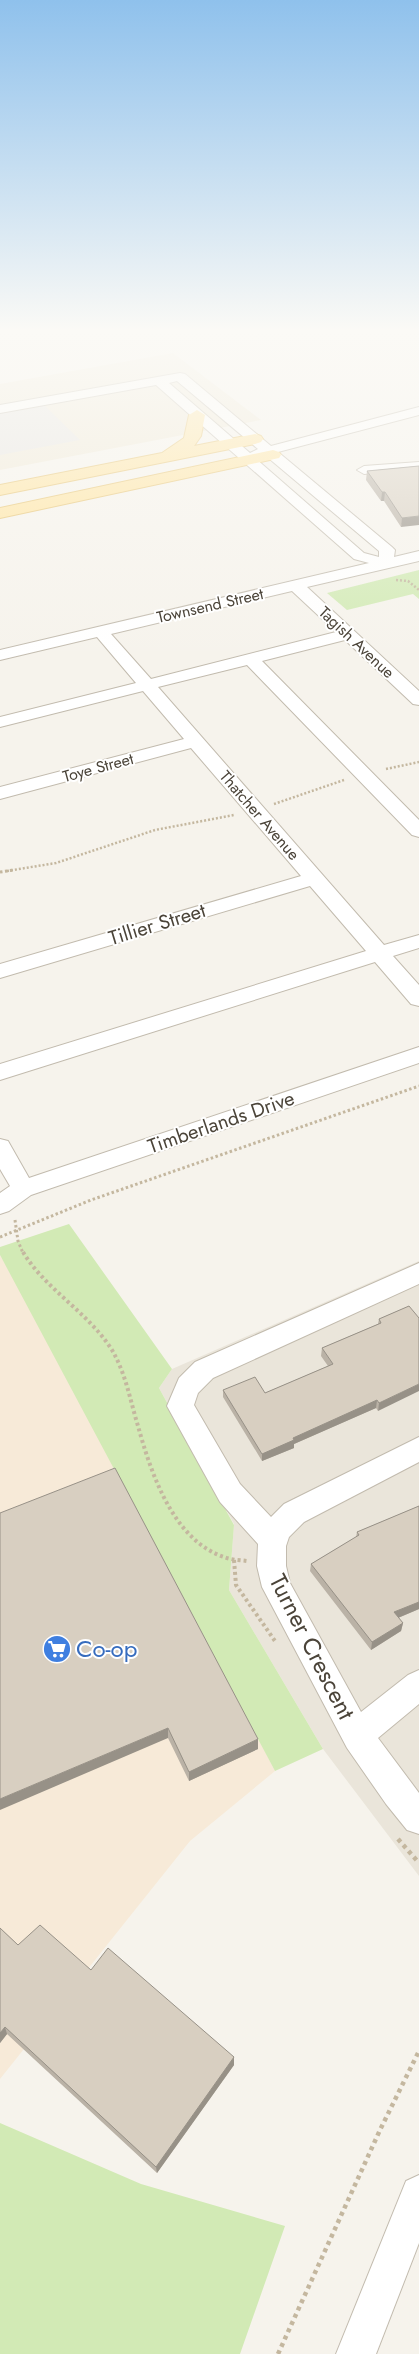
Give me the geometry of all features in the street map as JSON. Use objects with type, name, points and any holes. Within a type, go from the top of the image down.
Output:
[{"type":"main road","points":[[162,458],[191,442]]},
{"type":"main road","points":[[0,512],[240,452],[253,444],[265,448]]},
{"type":"main road","points":[[0,490],[162,458],[240,452],[265,448]]},
{"type":"street","points":[[228,442],[359,556],[386,563],[387,550],[258,442]]},
{"type":"street","points":[[265,448],[288,442]]},
{"type":"street","points":[[265,448],[291,442]]},
{"type":"street","points":[[265,448],[306,442]]},
{"type":"street","points":[[364,470],[417,463]]},
{"type":"street","name":"Townsend Street","points":[[0,654],[419,556]]},
{"type":"street","name":"Tagish Avenue","points":[[295,585],[419,700]]},
{"type":"street","name":"Thatcher Avenue","points":[[100,631],[419,999]]},
{"type":"street","points":[[0,722],[348,634]]},
{"type":"street","points":[[251,659],[419,831]]},
{"type":"street","name":"Toye Street","points":[[0,793],[196,741]]},
{"type":"street","name":"Tillier Street","points":[[0,971],[315,878]]},
{"type":"street","points":[[0,1072],[419,941]]},
{"type":"street","name":"Timberlands Drive","points":[[6,1210],[11,1189],[419,1054]]},
{"type":"street","points":[[0,1147],[11,1189]]},
{"type":"street","points":[[419,1273],[204,1370],[193,1379],[184,1391],[180,1406],[230,1494],[271,1550],[286,1519],[301,1508],[419,1449]]},
{"type":"street","name":"Turner Crescent","points":[[271,1550],[277,1587],[358,1734],[379,1768],[419,1818]]},
{"type":"street","points":[[358,1734],[419,1685]]},
{"type":"street","points":[[356,2354],[419,2194]]},
{"type":"path","points":[[408,581],[419,590]]},
{"type":"path","points":[[0,872],[64,861],[155,830],[217,819],[296,798],[363,774],[419,762]]},
{"type":"path","points":[[0,1237],[91,1200],[419,1086]]},
{"type":"path","points":[[6,1210],[18,1229],[17,1238],[28,1260],[91,1324],[112,1350],[126,1375],[140,1435],[152,1466],[175,1515],[189,1535],[211,1552],[234,1560],[271,1550]]},
{"type":"path","points":[[278,2354],[380,2130],[419,2051]]},
{"type":"shaded area","points":[[0,442],[147,442],[0,470]]},
{"type":"shaded area","points":[[0,442],[70,442],[0,455]]},
{"type":"shaded area","points":[[0,1255],[118,1463],[275,1771],[190,1841],[0,2079]]},
{"type":"shaded area","points":[[419,1261],[419,1876],[323,1749],[229,1590],[234,1524],[159,1388],[172,1369]]},
{"type":"green space","points":[[419,570],[419,599],[413,594],[347,610],[327,593]]},
{"type":"green space","points":[[69,1224],[172,1369],[159,1388],[234,1525],[229,1590],[323,1749],[275,1771],[0,1255],[0,1247]]},
{"type":"green space","points":[[0,2123],[141,2184],[285,2226],[240,2354],[0,2354]]},
{"type":"building","points":[[419,466],[419,516],[402,518],[385,492],[382,492],[367,471]]},
{"type":"building","points":[[409,1306],[419,1318],[419,1384],[379,1403],[377,1400],[262,1454],[223,1390],[255,1377],[265,1393],[333,1364],[322,1348],[381,1323],[379,1319]]},
{"type":"building","points":[[115,1468],[258,1739],[189,1772],[168,1728],[0,1799],[0,1513]]},
{"type":"building","points":[[419,1506],[419,1602],[394,1612],[403,1623],[372,1642],[311,1564],[359,1535],[357,1532]]},
{"type":"building","points":[[40,1925],[91,1970],[108,1948],[234,2057],[156,2167],[5,2027],[0,2033],[0,1928],[18,1945]]},
{"type":"place","name":"Co-op","points":[[57,1649]]}]
